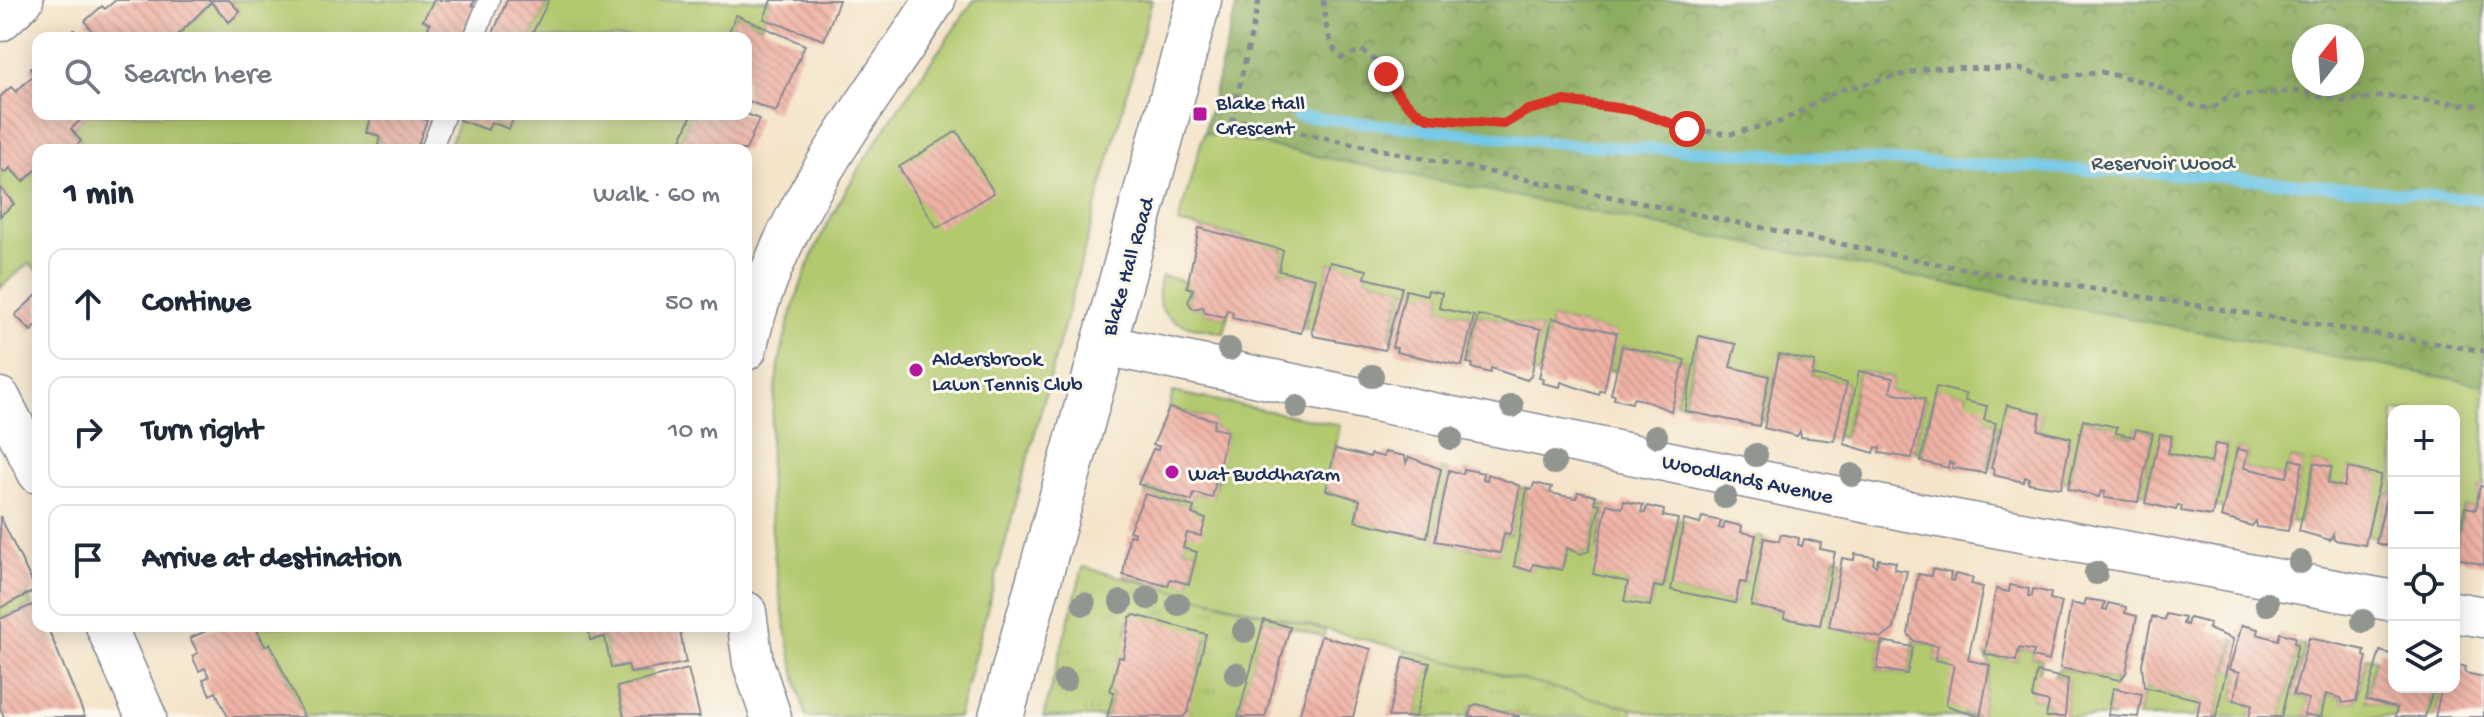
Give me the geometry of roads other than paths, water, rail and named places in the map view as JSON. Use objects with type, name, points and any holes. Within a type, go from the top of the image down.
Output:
[{"type":"main road","name":"Blake Hall Road","points":[[1001,717],[1199,0]]},
{"type":"street","points":[[0,21],[23,0]]},
{"type":"street","points":[[752,322],[756,303],[794,218],[935,0]]},
{"type":"street","name":"Woodlands Avenue","points":[[1104,345],[1907,511],[2388,600]]},
{"type":"street","points":[[0,398],[32,461]]},
{"type":"street","points":[[2460,613],[2484,617]]},
{"type":"street","points":[[109,632],[146,717]]},
{"type":"street","points":[[749,632],[753,663],[771,717]]},
{"type":"lane","points":[[476,32],[489,0]]},
{"type":"lane","points":[[433,144],[443,120]]},
{"type":"waterway","points":[[1297,116],[1576,145],[2206,176],[2484,200]]},
{"type":"place","name":"Blake Hall Crescent","points":[[1200,114]]},
{"type":"place","name":"Aldersbrook Lawn Tennis Club","points":[[916,370]]},
{"type":"place","name":"Wat Buddharam","points":[[1172,472]]},
{"type":"park label","name":"Reservoir Wood","points":[[2163,161]]}]
